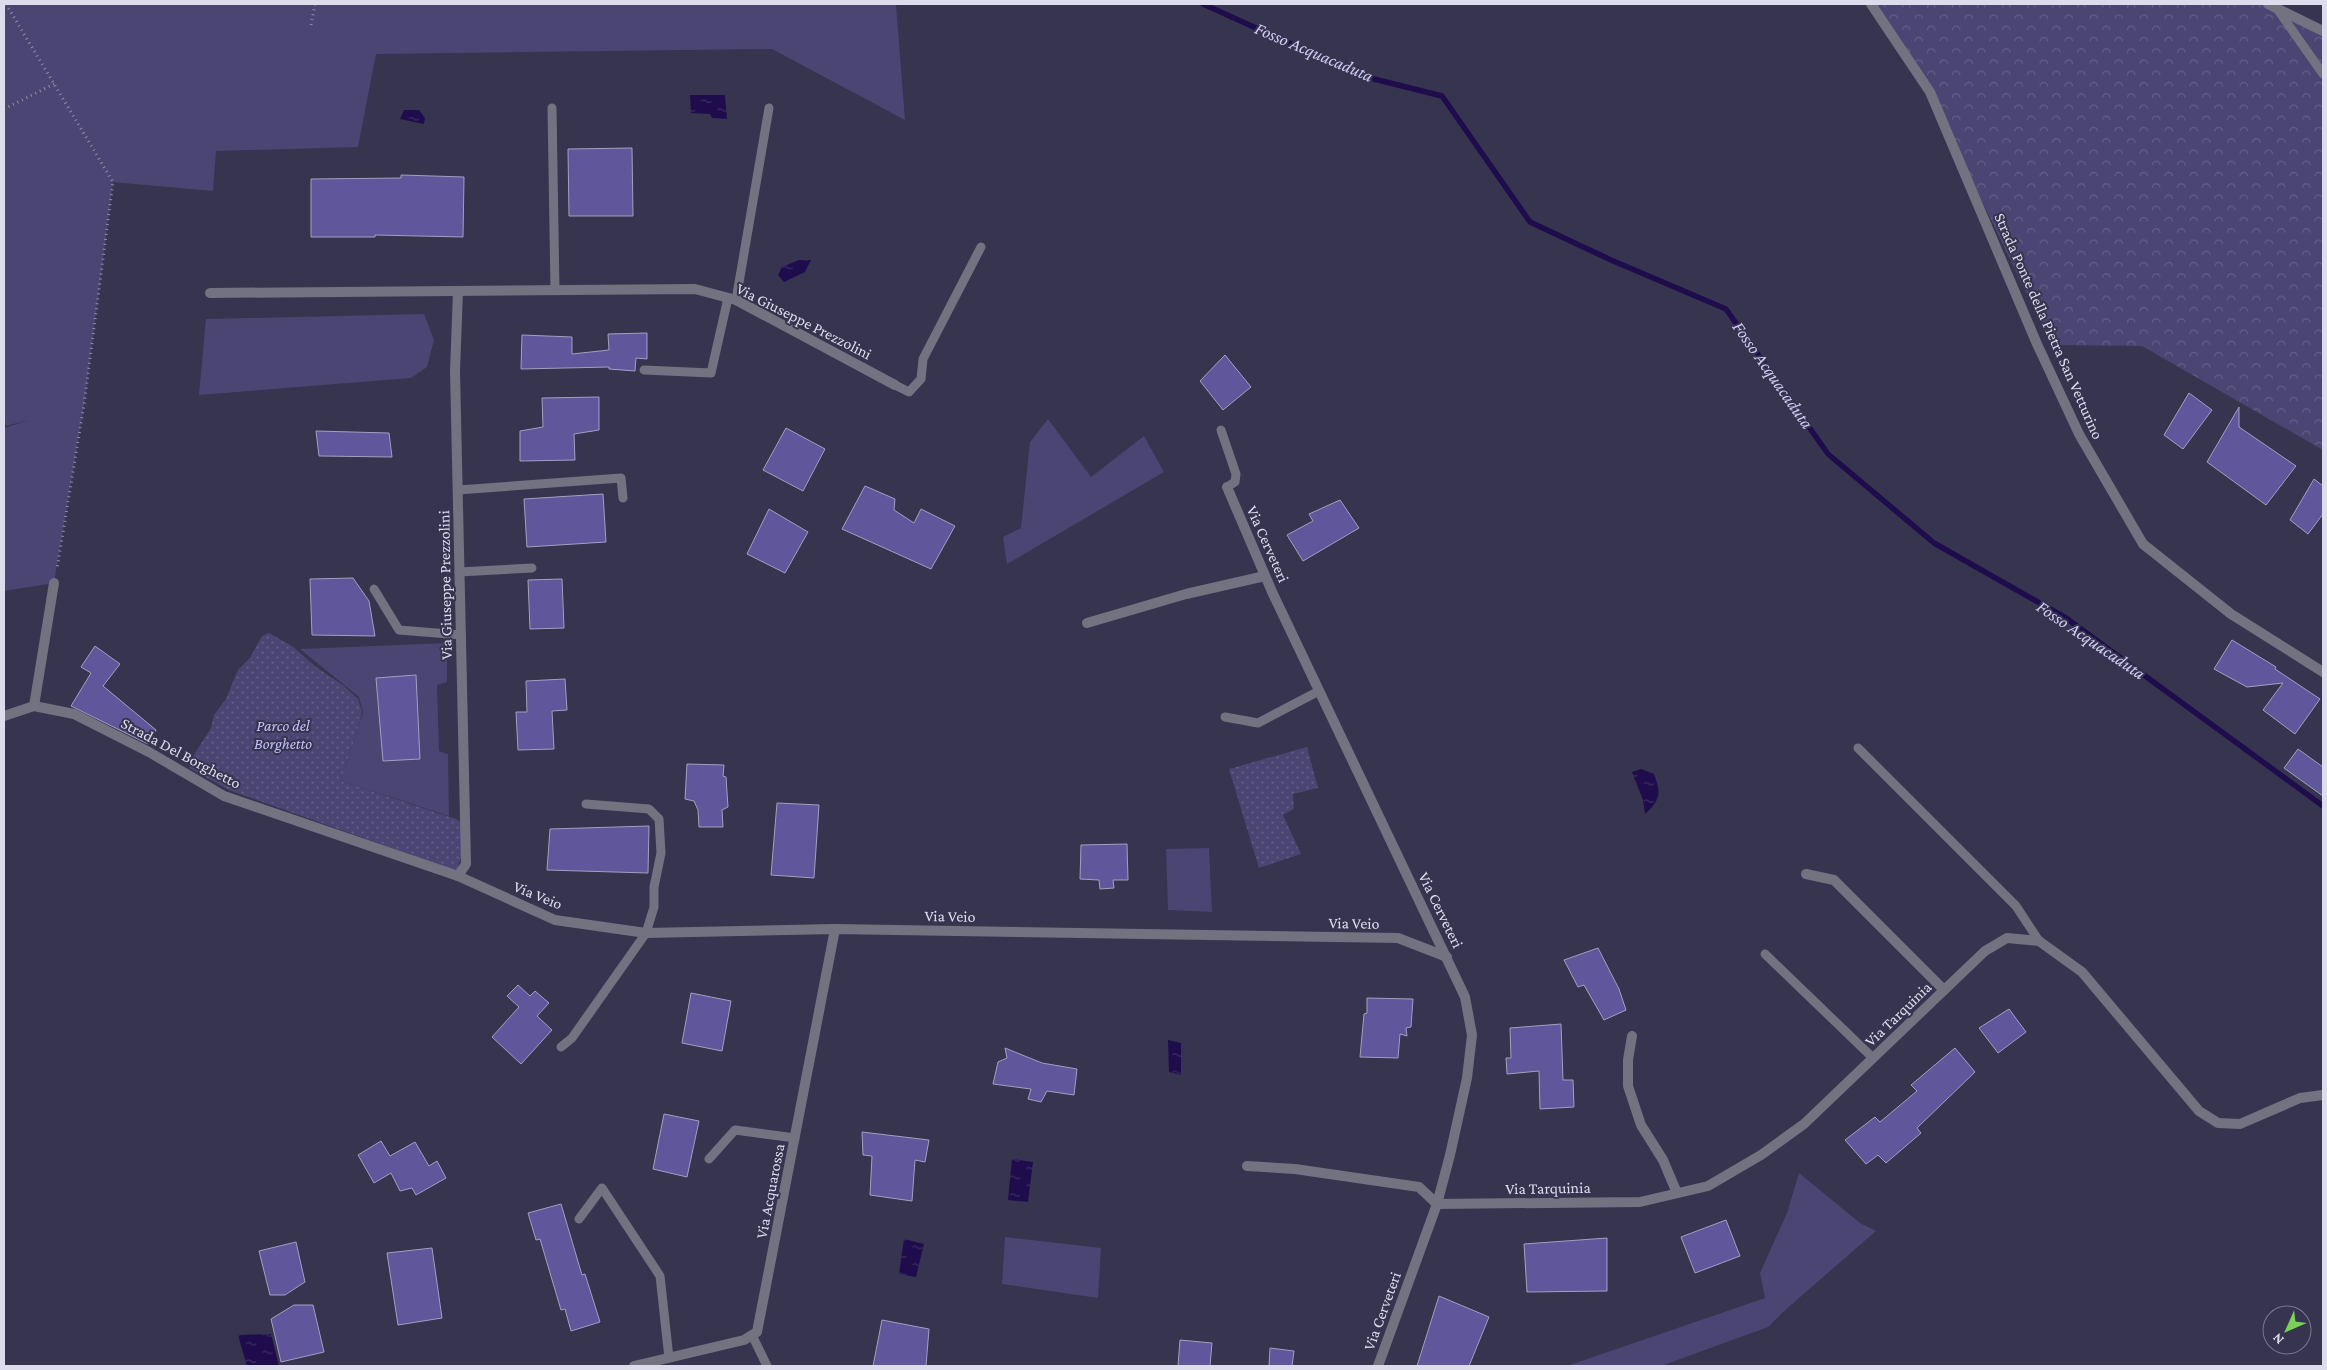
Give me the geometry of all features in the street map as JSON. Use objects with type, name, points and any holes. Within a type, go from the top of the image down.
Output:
[{"type":"street","name":"Strada Ponte della Pietra San Vetturino","points":[[1871,4],[1930,92],[2037,344],[2079,434],[2143,544],[2231,614],[2323,672]]},
{"type":"street","points":[[2268,4],[2323,31]]},
{"type":"street","name":"Via Giuseppe Prezzolini","points":[[210,293],[695,290],[732,299],[895,385]]},
{"type":"street","name":"Via Giuseppe Prezzolini","points":[[458,291],[455,370],[466,864],[458,876]]},
{"type":"street","name":"Via Cerveteri","points":[[1227,488],[1319,691],[1465,997],[1472,1035],[1465,1087],[1450,1155],[1436,1204],[1378,1366]]},
{"type":"street","points":[[1087,623],[1186,594],[1266,576]]},
{"type":"street","points":[[34,706],[54,583]]},
{"type":"street","name":"Strada Del Borghetto","points":[[4,716],[34,706],[74,714],[149,752],[224,796],[458,876]]},
{"type":"street","points":[[1806,874],[1834,880],[1944,990]]},
{"type":"street","name":"Via Veio","points":[[458,876],[554,920],[646,933],[835,929],[1398,938],[1447,957]]},
{"type":"street","name":"Via Acquarossa","points":[[752,1335],[757,1332],[762,1314],[835,929]]},
{"type":"street","name":"Via Tarquinia","points":[[1436,1204],[1640,1202],[1708,1186],[1761,1155],[1804,1124],[1985,951],[2006,938],[2039,941]]},
{"type":"street","points":[[2039,941],[2082,972],[2199,1110],[2218,1123],[2240,1124],[2300,1098],[2323,1095]]},
{"type":"street","points":[[1632,1036],[1628,1060],[1628,1086],[1641,1125],[1663,1160],[1677,1193]]},
{"type":"street","points":[[1247,1166],[1295,1169],[1419,1187],[1436,1204]]},
{"type":"street","points":[[634,1366],[744,1340],[752,1335]]},
{"type":"lane","points":[[2278,10],[2323,74]]},
{"type":"lane","points":[[552,108],[555,290]]},
{"type":"lane","points":[[644,370],[711,373],[732,299],[768,108]]},
{"type":"lane","points":[[895,385],[909,392],[921,379],[924,359],[981,247]]},
{"type":"lane","points":[[1221,430],[1236,474],[1235,482],[1227,488]]},
{"type":"lane","points":[[458,490],[621,478],[623,498]]},
{"type":"lane","points":[[460,572],[532,568]]},
{"type":"lane","points":[[374,589],[398,630],[461,635]]},
{"type":"lane","points":[[1225,717],[1258,724],[1319,691]]},
{"type":"lane","points":[[1858,748],[2016,906],[2039,941]]},
{"type":"lane","points":[[561,1047],[572,1038],[646,933],[654,907],[654,888],[661,853],[659,819],[650,809],[586,804]]},
{"type":"lane","points":[[1765,954],[1873,1058]]},
{"type":"lane","points":[[709,1159],[736,1130],[795,1138]]},
{"type":"lane","points":[[580,1219],[602,1188],[660,1276],[669,1358]]},
{"type":"lane","points":[[752,1335],[767,1366]]},
{"type":"path","points":[[6,4],[113,182],[84,405],[54,583]]},
{"type":"path","points":[[311,25],[315,4]]},
{"type":"path","points":[[4,109],[54,84]]},
{"type":"green space","points":[[4,4],[896,4],[905,120],[772,49],[376,54],[358,147],[216,151],[213,191],[113,182],[84,405],[54,583],[4,591],[4,428],[29,420],[6,426],[4,418]]},
{"type":"green space","points":[[1871,4],[2268,4],[2323,31],[2323,450],[2142,346],[2051,345],[1930,92]]},
{"type":"green space","points":[[424,314],[434,340],[427,367],[411,378],[199,395],[206,319]]},
{"type":"green space","points":[[1048,419],[1091,477],[1144,436],[1164,472],[1007,564],[1003,537],[1021,528],[1030,442]]},
{"type":"green space","name":"Parco del Borghetto","points":[[269,633],[292,646],[316,667],[343,685],[358,699],[362,711],[360,721],[341,781],[456,819],[463,824],[463,853],[456,871],[229,790],[189,768],[195,753],[211,728],[214,715],[226,699],[238,670],[250,658],[262,636]]},
{"type":"green space","points":[[447,643],[447,682],[437,685],[439,751],[448,754],[449,816],[341,781],[363,712],[359,697],[300,649]]},
{"type":"green space","points":[[1307,747],[1318,788],[1293,794],[1294,809],[1283,815],[1301,854],[1259,868],[1229,769]]},
{"type":"green space","points":[[1209,848],[1212,912],[1168,910],[1166,849]]},
{"type":"green space","points":[[1799,1173],[1860,1223],[1876,1231],[1768,1327],[1661,1366],[1567,1366],[1765,1298],[1760,1273],[1787,1213]]},
{"type":"green space","points":[[1005,1237],[1101,1248],[1098,1298],[1002,1284]]},
{"type":"water","points":[[690,95],[725,95],[727,119],[712,118],[710,114],[691,113]]},
{"type":"water","points":[[404,110],[419,110],[425,118],[424,124],[400,119]]},
{"type":"water","points":[[799,260],[811,260],[805,272],[784,282],[778,275],[782,267]]},
{"type":"water","points":[[1641,769],[1654,774],[1658,786],[1657,800],[1645,814],[1643,800],[1632,772]]},
{"type":"water","points":[[1168,1040],[1181,1043],[1181,1075],[1169,1072]]},
{"type":"water","points":[[1012,1159],[1033,1162],[1028,1202],[1008,1200]]},
{"type":"water","points":[[904,1239],[924,1244],[916,1277],[899,1274]]},
{"type":"water","points":[[271,1334],[279,1366],[247,1366],[238,1335]]},
{"type":"building","points":[[632,148],[633,216],[569,216],[568,149]]},
{"type":"building","points":[[401,175],[464,177],[463,237],[375,235],[375,237],[311,237],[311,179],[401,178]]},
{"type":"building","points":[[647,333],[647,359],[636,358],[635,371],[609,369],[609,367],[521,369],[522,335],[572,337],[572,354],[609,350],[608,334]]},
{"type":"building","points":[[1225,355],[1251,387],[1223,410],[1200,381]]},
{"type":"building","points":[[2189,393],[2212,410],[2183,449],[2164,435]]},
{"type":"building","points":[[599,397],[599,430],[574,434],[575,460],[520,461],[520,431],[543,427],[542,398]]},
{"type":"building","points":[[2239,407],[2239,427],[2296,466],[2266,505],[2207,462]]},
{"type":"building","points":[[786,428],[825,449],[803,491],[763,470]]},
{"type":"building","points":[[316,431],[389,433],[392,457],[319,456]]},
{"type":"building","points":[[2314,479],[2323,486],[2323,514],[2308,534],[2290,520]]},
{"type":"building","points":[[865,486],[895,499],[894,510],[914,523],[921,509],[955,526],[931,569],[842,529]]},
{"type":"building","points":[[603,494],[606,542],[527,547],[524,499]]},
{"type":"building","points":[[1340,500],[1359,528],[1303,561],[1287,535],[1313,521],[1309,514]]},
{"type":"building","points":[[769,509],[808,532],[785,573],[747,554]]},
{"type":"building","points":[[353,578],[369,601],[375,636],[312,635],[310,579]]},
{"type":"building","points":[[562,579],[564,628],[530,629],[528,580]]},
{"type":"building","points":[[2232,640],[2276,667],[2275,669],[2320,699],[2295,734],[2263,710],[2283,683],[2247,687],[2214,669]]},
{"type":"building","points":[[95,646],[120,664],[103,686],[156,730],[148,744],[71,706],[91,673],[81,667]]},
{"type":"building","points":[[416,675],[420,759],[383,761],[376,678]]},
{"type":"building","points":[[565,679],[567,710],[552,711],[554,749],[518,750],[516,712],[527,712],[526,681]]},
{"type":"building","points":[[2298,749],[2323,767],[2323,796],[2284,768]]},
{"type":"building","points":[[687,764],[724,765],[723,776],[726,777],[728,807],[722,810],[723,827],[699,827],[698,810],[694,801],[685,799]]},
{"type":"building","points":[[777,803],[819,805],[814,878],[771,875]]},
{"type":"building","points":[[649,826],[648,873],[547,870],[550,829]]},
{"type":"building","points":[[1127,844],[1128,880],[1113,880],[1114,888],[1100,889],[1099,880],[1080,879],[1081,845]]},
{"type":"building","points":[[1598,948],[1619,989],[1626,1010],[1604,1020],[1584,985],[1578,987],[1564,960]]},
{"type":"building","points":[[518,985],[530,996],[535,991],[549,1003],[537,1016],[552,1030],[521,1064],[492,1037],[519,1007],[507,996]]},
{"type":"building","points":[[691,993],[731,1001],[722,1051],[682,1043]]},
{"type":"building","points":[[1367,998],[1413,999],[1411,1027],[1406,1028],[1407,1036],[1400,1034],[1398,1058],[1360,1057],[1364,1014],[1367,1013]]},
{"type":"building","points":[[2009,1009],[2026,1032],[1998,1053],[1979,1028]]},
{"type":"building","points":[[1561,1024],[1563,1080],[1573,1080],[1574,1107],[1540,1109],[1539,1071],[1507,1074],[1506,1058],[1511,1058],[1510,1028]]},
{"type":"building","points":[[1005,1048],[1042,1063],[1077,1069],[1074,1095],[1047,1091],[1041,1102],[1028,1099],[1031,1089],[993,1084],[998,1062],[1007,1058]]},
{"type":"building","points":[[1955,1048],[1975,1072],[1917,1128],[1921,1133],[1886,1163],[1878,1155],[1866,1164],[1845,1140],[1875,1117],[1880,1122],[1917,1091],[1911,1085]]},
{"type":"building","points":[[664,1114],[699,1121],[687,1177],[653,1169]]},
{"type":"building","points":[[862,1132],[929,1140],[925,1162],[915,1160],[912,1201],[870,1195],[872,1156],[863,1155]]},
{"type":"building","points":[[381,1141],[390,1156],[415,1142],[429,1166],[437,1161],[446,1178],[416,1195],[412,1188],[400,1191],[391,1173],[374,1183],[358,1155]]},
{"type":"building","points":[[561,1204],[582,1275],[585,1274],[600,1322],[571,1331],[565,1309],[561,1310],[540,1239],[536,1240],[528,1213]]},
{"type":"building","points":[[1726,1220],[1740,1256],[1695,1273],[1681,1237]]},
{"type":"building","points":[[1607,1238],[1607,1291],[1527,1292],[1524,1244]]},
{"type":"building","points":[[296,1242],[305,1282],[285,1295],[270,1295],[259,1251]]},
{"type":"building","points":[[432,1248],[442,1318],[398,1325],[387,1253]]},
{"type":"building","points":[[1439,1296],[1489,1317],[1469,1366],[1417,1366]]},
{"type":"building","points":[[294,1305],[313,1305],[324,1352],[281,1362],[271,1319]]},
{"type":"building","points":[[882,1320],[929,1329],[926,1366],[873,1366]]},
{"type":"building","points":[[1180,1340],[1212,1343],[1210,1366],[1178,1366]]},
{"type":"building","points":[[1270,1348],[1294,1351],[1292,1366],[1269,1366]]},
{"type":"waterway","name":"Fosso Acquacaduta","points":[[1203,4],[1362,76],[1442,96],[1530,222],[1611,260],[1726,309],[1828,454],[1934,543],[2066,618],[2323,806]]}]
